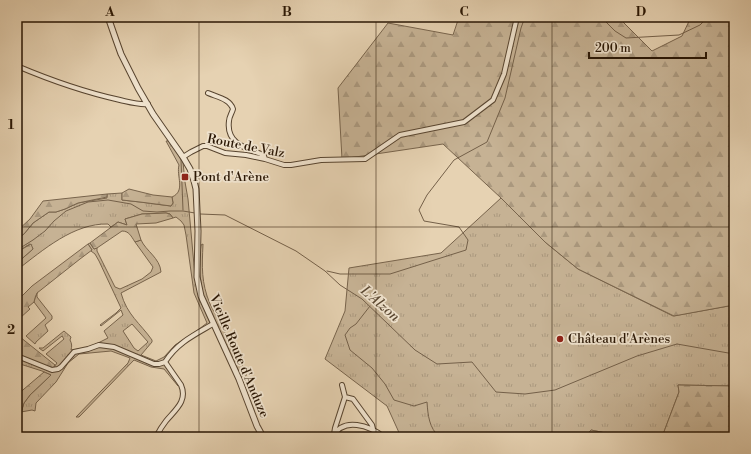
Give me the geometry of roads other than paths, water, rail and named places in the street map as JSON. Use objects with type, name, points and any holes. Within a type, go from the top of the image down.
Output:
[{"type":"street","name":"Vieille Route d'Anduze","points":[[108,17],[121,54],[138,88],[190,169],[196,189],[198,232],[197,276],[201,296],[239,379],[257,426],[263,437]]},
{"type":"street","name":"Route de Valz","points":[[183,157],[199,147],[207,146],[225,153],[246,155],[291,165],[321,160],[365,159],[400,135],[464,122],[492,100],[504,74],[517,17]]},
{"type":"street","points":[[17,66],[74,88],[117,99],[145,105],[148,104]]},
{"type":"street","points":[[208,93],[231,104],[233,109],[230,117],[229,131],[233,140],[241,146],[261,154],[265,159]]},
{"type":"street","points":[[17,356],[52,370],[61,367],[74,352],[98,345],[104,345],[114,347],[152,363],[159,364],[165,362],[175,348],[182,342],[213,324]]},
{"type":"street","points":[[156,437],[164,423],[180,406],[183,394],[181,385],[165,362]]},
{"type":"street","points":[[334,436],[335,428],[345,397],[342,385]]},
{"type":"street","points":[[345,397],[353,399],[372,425],[372,429]]},
{"type":"street","points":[[334,436],[338,430],[344,426],[358,425],[372,429],[384,437]]},
{"type":"waterway","points":[[327,271],[340,274],[390,274],[466,250],[468,240],[459,227],[424,221],[419,210],[427,195],[454,160],[487,142],[505,98],[521,28],[525,17]]},
{"type":"waterway","points":[[601,17],[615,31],[626,38],[679,35],[700,25],[708,17]]},
{"type":"waterway","points":[[177,152],[181,160],[183,210]]},
{"type":"waterway","name":"L'Alzon","points":[[17,250],[45,231],[66,211],[88,202],[108,200],[131,204],[143,211],[183,211],[195,213]]},
{"type":"waterway","name":"L'Alzon","points":[[200,214],[225,215],[296,251],[325,271],[340,285],[362,299],[415,350],[437,364],[472,362],[496,392],[525,394],[555,390],[637,356],[677,344],[734,354]]},
{"type":"waterway","points":[[370,306],[345,335],[350,350],[372,368],[385,384],[394,400],[414,406],[427,402],[431,425],[439,437]]},
{"type":"place","name":"Pont d'Arène","points":[[185,177]]},
{"type":"place","name":"Château d'Arènes","points":[[560,339]]}]
